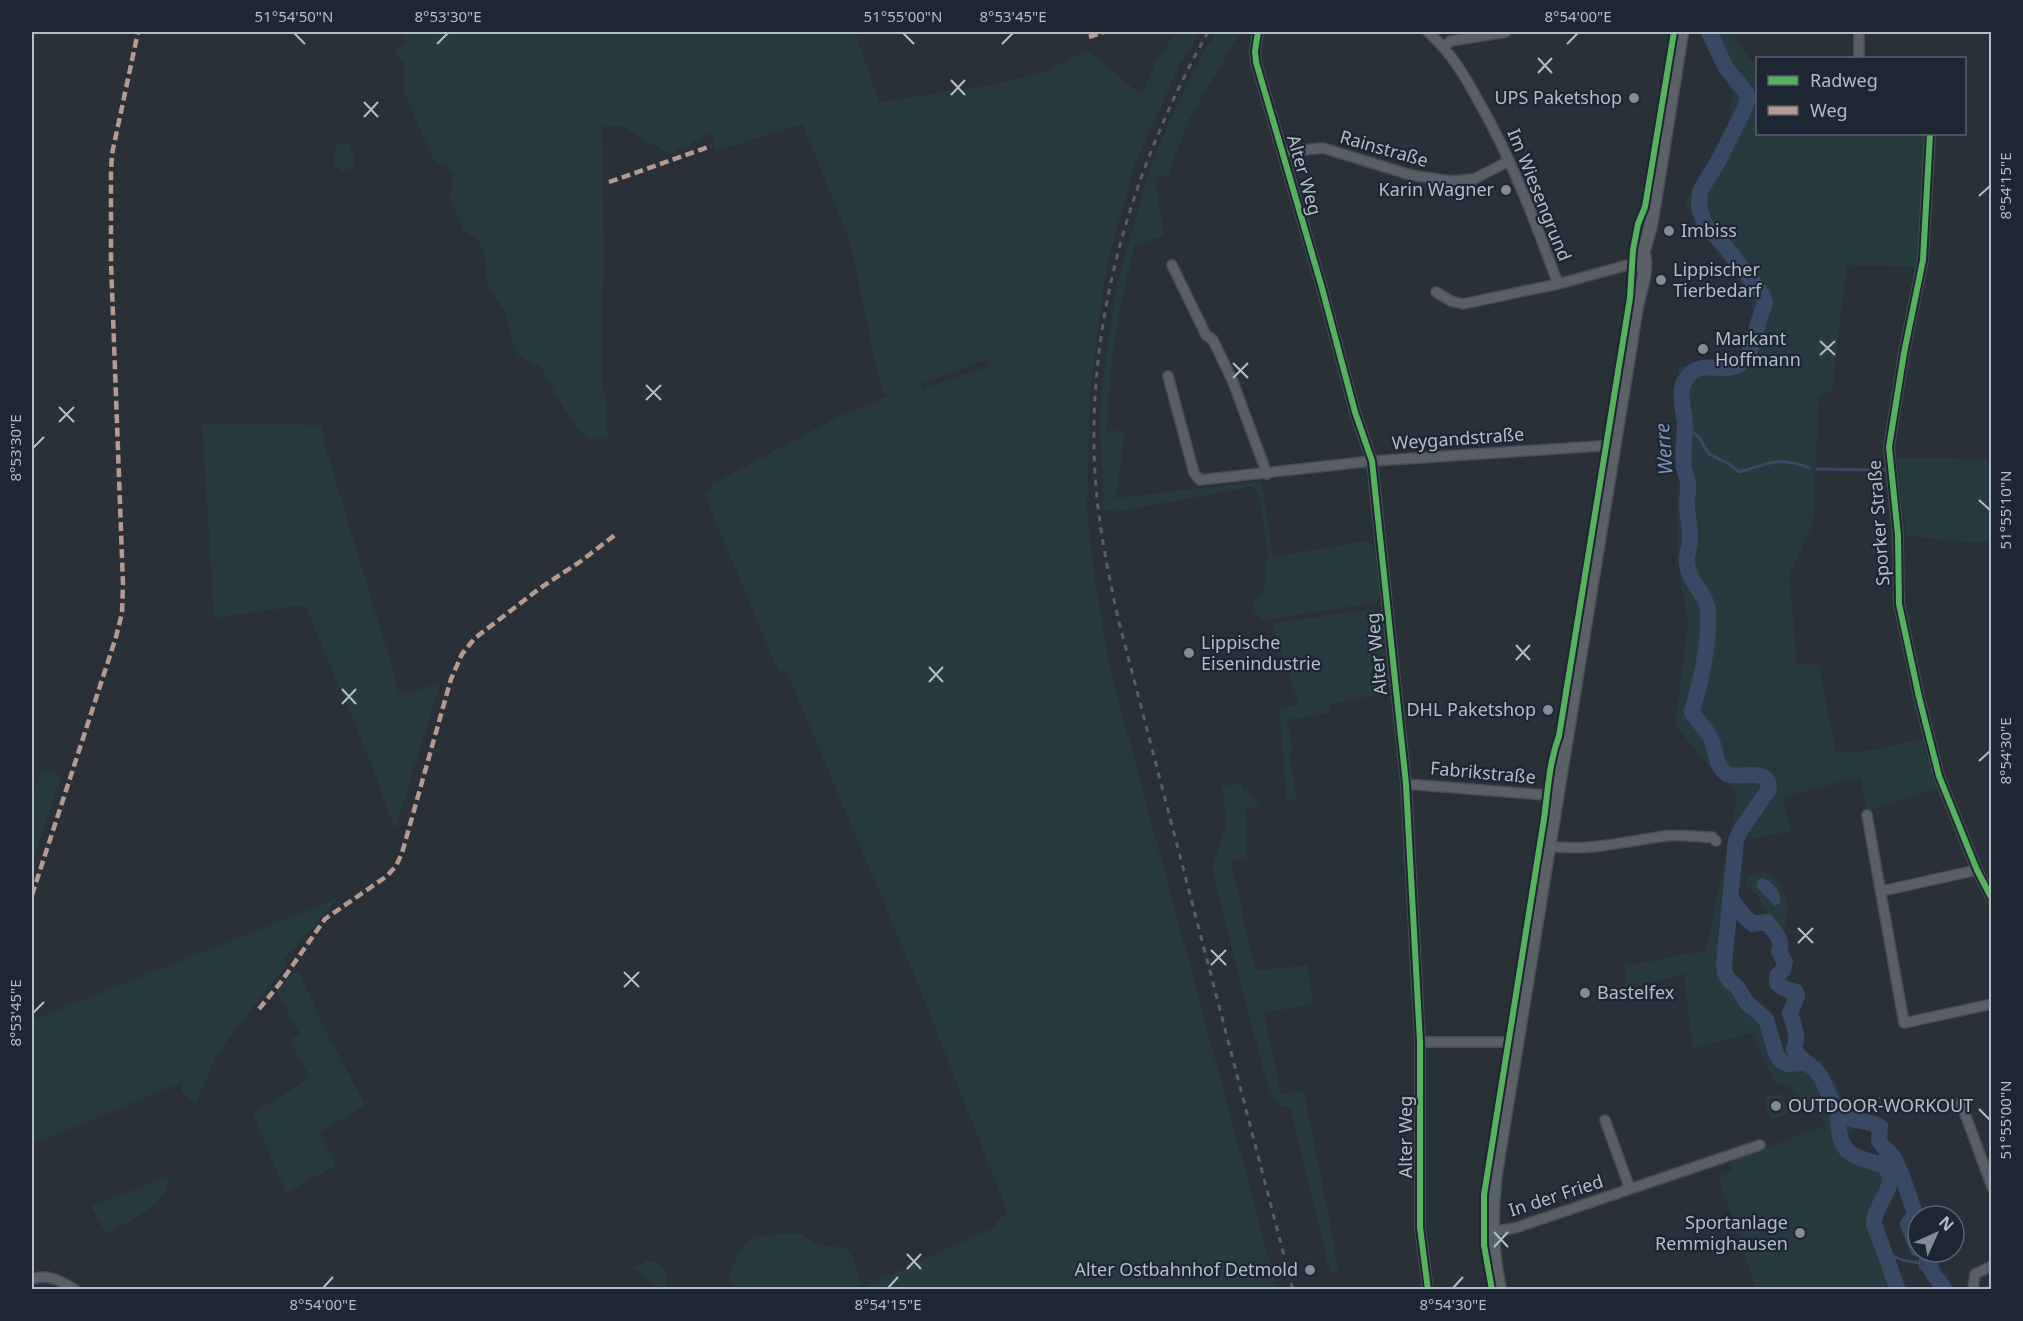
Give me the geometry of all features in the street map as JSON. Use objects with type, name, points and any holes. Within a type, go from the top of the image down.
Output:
[{"type":"main road","points":[[1500,1290],[1492,1232],[1496,1172],[1639,298],[1643,290],[1643,263],[1682,32]]},
{"type":"street","name":"Alter Weg","points":[[1258,32],[1256,62],[1322,288],[1355,412],[1372,461],[1406,784],[1420,1042],[1420,1227],[1428,1290]]},
{"type":"street","name":"Im Wiesengrund","points":[[1428,32],[1444,46],[1470,85],[1509,161],[1524,192],[1557,284]]},
{"type":"street","points":[[1444,46],[1450,41],[1506,32]]},
{"type":"street","points":[[1859,32],[1859,57]]},
{"type":"street","name":"Sporker Straße","points":[[1930,135],[1923,260],[1904,353],[1889,447],[1898,535],[1899,604],[1919,697],[1940,776],[1977,870],[1992,899]]},
{"type":"street","name":"Rainstraße","points":[[1282,152],[1323,148],[1411,176],[1450,181],[1474,179],[1509,161]]},
{"type":"street","name":"Im Wiesengrund","points":[[1436,292],[1451,301],[1463,304],[1643,263]]},
{"type":"street","points":[[1172,265],[1206,335],[1213,340],[1233,382],[1267,474]]},
{"type":"street","name":"Weygandstraße","points":[[1168,376],[1197,478],[1209,480],[1372,461],[1600,446],[1615,448]]},
{"type":"street","name":"Fabrikstraße","points":[[1406,784],[1558,796]]},
{"type":"street","points":[[1866,815],[1905,1023],[1992,1004]]},
{"type":"street","points":[[1550,846],[1567,848],[1626,843],[1668,836],[1712,837],[1716,841]]},
{"type":"street","points":[[1882,891],[1977,870]]},
{"type":"street","points":[[1420,1042],[1517,1042]]},
{"type":"street","points":[[1961,1103],[1992,1187]]},
{"type":"street","name":"In der Fried","points":[[1605,1120],[1630,1189]]},
{"type":"street","name":"In der Fried","points":[[1492,1232],[1515,1228],[1760,1145]]},
{"type":"street","points":[[1973,1290],[1975,1274],[1992,1266]]},
{"type":"street","points":[[32,1276],[50,1277],[75,1290]]},
{"type":"green space","points":[[401,32],[855,32],[879,102],[992,85],[1034,75],[1084,52],[1090,52],[1142,96],[1154,65],[1176,32],[1199,32],[1180,64],[1134,166],[1106,269],[1090,393],[1087,512],[1110,669],[1277,1289],[865,1289],[873,1282],[995,1227],[994,1223],[1008,1213],[916,979],[786,670],[779,673],[704,493],[712,489],[712,481],[718,481],[840,416],[888,396],[885,391],[882,392],[849,238],[802,124],[716,151],[711,133],[670,154],[623,127],[602,126],[604,281],[601,292],[602,387],[605,392],[608,439],[588,439],[571,421],[541,367],[519,356],[511,339],[507,316],[487,283],[485,254],[478,241],[463,229],[450,198],[453,176],[448,167],[434,161],[404,92],[403,61],[396,55],[397,49],[406,41]],"holes":[[[988,359],[990,365],[921,390],[922,383]]]},
{"type":"green space","points":[[1216,32],[1240,32],[1188,122],[1168,175],[1155,178],[1164,236],[1135,245],[1119,314],[1112,361],[1107,431],[1125,431],[1116,498],[1261,481],[1273,557],[1364,541],[1374,545],[1380,595],[1377,601],[1370,604],[1261,620],[1252,605],[1265,584],[1264,561],[1269,559],[1260,499],[1254,486],[1118,512],[1116,509],[1104,511],[1100,427],[1101,391],[1117,284],[1149,172],[1168,124],[1194,70]]},
{"type":"green space","points":[[1707,32],[1737,32],[1735,36],[1756,68],[1756,135],[1923,135],[1926,149],[1917,267],[1847,265],[1832,390],[1819,396],[1813,523],[1789,576],[1797,664],[1819,665],[1836,753],[1874,750],[1921,738],[1937,788],[1867,811],[1860,777],[1782,797],[1791,831],[1753,838],[1731,839],[1737,791],[1725,785],[1675,725],[1688,624],[1677,558],[1679,425],[1687,425],[1679,423],[1678,366],[1707,365],[1733,360],[1750,338],[1753,310],[1749,295],[1703,234],[1685,205],[1731,118],[1732,93]]},
{"type":"green space","points":[[342,142],[350,144],[354,168],[343,172],[333,166],[336,147]]},
{"type":"green space","points":[[202,423],[322,425],[325,445],[400,694],[440,684],[395,830],[369,758],[305,605],[214,618]]},
{"type":"green space","points":[[1897,458],[1991,459],[1991,542],[1946,541],[1906,535]]},
{"type":"green space","points":[[1371,609],[1382,616],[1389,692],[1329,705],[1330,713],[1287,720],[1293,753],[1289,755],[1297,799],[1287,801],[1279,708],[1299,704],[1272,624]]},
{"type":"green space","points":[[42,770],[61,777],[32,864],[32,797]]},
{"type":"green space","points":[[1242,782],[1243,790],[1247,790],[1260,806],[1245,809],[1247,859],[1231,861],[1255,971],[1307,965],[1313,1004],[1264,1013],[1281,1094],[1304,1091],[1339,1271],[1330,1273],[1290,1106],[1279,1107],[1267,1084],[1212,869],[1227,821],[1222,786]]},
{"type":"green space","points":[[1727,849],[1744,851],[1729,967],[1741,993],[1768,1025],[1782,1062],[1820,1060],[1834,1079],[1845,1104],[1863,1123],[1847,1135],[1849,1148],[1888,1161],[1895,1183],[1878,1221],[1902,1289],[1756,1289],[1718,1176],[1731,1171],[1729,1160],[1825,1126],[1813,1104],[1804,1105],[1790,1086],[1775,1083],[1751,1033],[1693,1049],[1684,974],[1625,990],[1625,966],[1706,950]]},
{"type":"green space","points":[[1764,872],[1779,884],[1787,900],[1787,919],[1779,937],[1767,922],[1769,915],[1756,894],[1746,885],[1747,877],[1753,873]]},
{"type":"green space","points":[[340,897],[284,959],[287,963],[217,1054],[195,1105],[181,1091],[183,1082],[32,1145],[32,1020]]},
{"type":"green space","points":[[297,969],[365,1105],[320,1132],[336,1166],[286,1193],[253,1114],[310,1077],[289,1041],[300,1034],[277,992]]},
{"type":"green space","name":"OUTDOOR-WORKOUT","points":[[1782,1094],[1788,1114],[1770,1120],[1764,1097]]},
{"type":"green space","points":[[170,1176],[167,1187],[154,1204],[136,1218],[106,1234],[91,1206]]},
{"type":"green space","points":[[799,1233],[818,1245],[846,1248],[854,1261],[862,1284],[852,1290],[735,1289],[729,1276],[738,1253],[750,1239],[755,1236]]},
{"type":"green space","points":[[647,1260],[660,1264],[668,1278],[665,1289],[658,1289],[634,1268]]},
{"type":"water","points":[[1762,878],[1770,882],[1778,891],[1780,903],[1775,906],[1757,888],[1758,881]]},
{"type":"waterway","name":"Werre","points":[[1709,32],[1726,68],[1748,97],[1745,108],[1718,162],[1700,191],[1699,206],[1704,223],[1725,246],[1762,294],[1765,302],[1749,353],[1742,362],[1734,367],[1700,369],[1692,373],[1682,386],[1681,397],[1685,423],[1683,463],[1688,480],[1687,508],[1690,528],[1687,563],[1688,570],[1705,600],[1708,613],[1706,651],[1692,712],[1709,735],[1722,770],[1731,775],[1764,777],[1768,782],[1769,789],[1736,840],[1724,964],[1725,974],[1738,988],[1747,1003],[1766,1019],[1780,1060],[1787,1064],[1805,1063]]},
{"type":"waterway","points":[[1685,424],[1700,439],[1709,454],[1739,472],[1774,462],[1789,462],[1810,468]]},
{"type":"waterway","points":[[1817,469],[1886,470]]},
{"type":"waterway","name":"Werre","points":[[1731,898],[1743,915],[1753,924],[1767,922],[1779,939],[1779,952],[1785,962],[1783,970],[1777,976],[1777,983],[1783,988],[1796,992],[1797,996],[1790,1013],[1796,1039],[1794,1049],[1817,1072],[1833,1103],[1844,1116],[1880,1127],[1879,1140],[1896,1162],[1912,1204]]},
{"type":"waterway","name":"Werre","points":[[1838,1112],[1840,1136],[1847,1150],[1853,1155],[1883,1165],[1888,1172],[1889,1187],[1878,1209],[1874,1224],[1898,1290]]},
{"type":"waterway","name":"Werre","points":[[1878,1164],[1883,1146]]},
{"type":"waterway","points":[[1884,1252],[1906,1261]]},
{"type":"waterway","name":"Werre","points":[[1920,1264],[1920,1267],[1935,1278]]},
{"type":"waterway","name":"Werre","points":[[1930,1264],[1933,1273],[1945,1290]]},
{"type":"railway","points":[[1208,32],[1156,139],[1135,195],[1118,252],[1105,310],[1097,369],[1094,428],[1096,488],[1105,555],[1119,622],[1293,1290]]},
{"type":"marked path","points":[[32,895],[122,613],[123,584],[111,262],[111,172],[112,154],[138,32]]},
{"type":"marked path","points":[[1089,37],[1104,32]]},
{"type":"marked path","points":[[609,182],[711,146]]},
{"type":"marked path","points":[[259,1009],[325,919],[387,876],[396,866],[402,853],[451,679],[462,654],[475,638],[615,535]]},
{"type":"cycle path","points":[[1258,32],[1256,62],[1322,288],[1355,412],[1372,461],[1406,784],[1420,1042],[1420,1227],[1428,1290]]},
{"type":"cycle path","points":[[1492,1290],[1484,1245],[1484,1195],[1551,766],[1559,736],[1630,298],[1633,250],[1638,224],[1645,207],[1674,32]]},
{"type":"cycle path","points":[[1930,135],[1923,260],[1904,353],[1889,447],[1898,535],[1899,604],[1939,776],[1977,870],[1992,899]]},
{"type":"place","name":"UPS Paketshop","points":[[1634,98]]},
{"type":"place","name":"Karin Wagner","points":[[1506,190]]},
{"type":"place","name":"Imbiss","points":[[1669,231]]},
{"type":"place","name":"Lippischer Tierbedarf","points":[[1661,280]]},
{"type":"place","name":"Markant Hoffmann","points":[[1703,349]]},
{"type":"place","name":"Lippische Eisenindustrie","points":[[1189,653]]},
{"type":"place","name":"DHL Paketshop","points":[[1548,710]]},
{"type":"place","name":"Bastelfex","points":[[1585,993]]},
{"type":"place","name":"OUTDOOR-WORKOUT","points":[[1776,1106]]},
{"type":"place","name":"Sportanlage Remmighausen","points":[[1800,1233]]},
{"type":"place","name":"Alter Ostbahnhof Detmold","points":[[1310,1270]]}]
